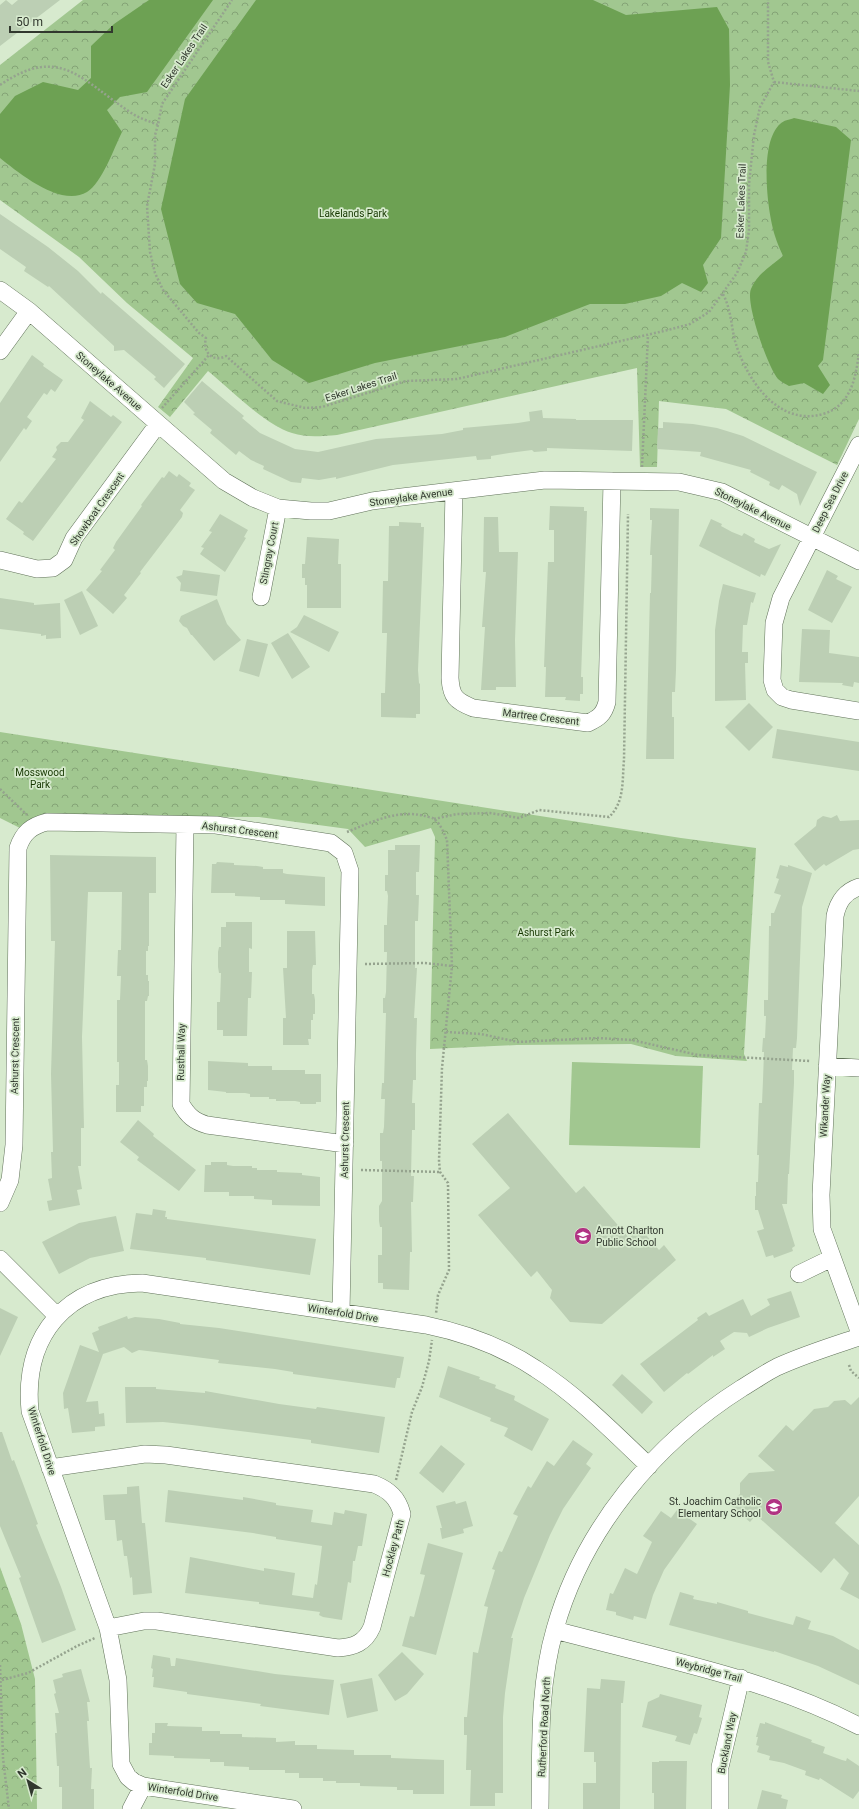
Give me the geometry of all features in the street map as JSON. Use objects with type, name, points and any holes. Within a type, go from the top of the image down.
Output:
[{"type":"street","name":"Stoneylake Avenue","points":[[0,290],[30,311],[160,416],[224,481],[253,498],[278,508],[329,511],[372,501],[545,480],[679,482],[722,492],[859,561]]},
{"type":"street","points":[[0,351],[30,311]]},
{"type":"street","name":"Showboat Crescent","points":[[0,560],[37,569],[53,568],[64,560],[74,538],[160,416]]},
{"type":"street","name":"Deep Sea Drive","points":[[859,445],[781,598],[775,617],[772,680],[775,690],[782,697],[790,700],[859,711]]},
{"type":"street","name":"Martree Crescent","points":[[454,491],[450,690],[455,698],[462,704],[473,708],[588,723],[599,718],[605,711],[607,702],[612,481]]},
{"type":"street","name":"Stingray Court","points":[[261,598],[278,508]]},
{"type":"street","name":"Ashurst Crescent","points":[[0,1203],[10,1180],[14,1145],[18,848],[22,837],[36,824],[47,822],[216,825],[321,840],[331,843],[344,853],[350,871],[342,1312]]},
{"type":"street","name":"Rusthall Way","points":[[185,825],[181,1104],[187,1114],[196,1122],[207,1125],[345,1144]]},
{"type":"street","name":"Wikander Way","points":[[859,887],[848,892],[841,898],[835,916],[821,1195],[822,1230],[859,1331]]},
{"type":"street","points":[[827,1066],[859,1068]]},
{"type":"street","points":[[799,1274],[832,1258]]},
{"type":"street","points":[[0,1259],[57,1316]]},
{"type":"street","name":"Winterfold Drive","points":[[293,1809],[143,1786],[134,1782],[128,1777],[122,1764],[118,1680],[104,1632],[30,1410],[28,1381],[34,1357],[40,1343],[57,1316],[73,1302],[100,1288],[122,1283],[142,1283],[430,1326],[462,1334],[500,1349],[535,1368],[556,1382],[649,1466]]},
{"type":"street","name":"Rutherford Road North","points":[[540,1809],[543,1700],[555,1630],[569,1586],[590,1548],[624,1496],[668,1446],[694,1422],[725,1399],[767,1373],[798,1358],[859,1337]]},
{"type":"street","name":"Hockley Path","points":[[50,1468],[145,1454],[190,1457],[374,1484],[392,1493],[400,1507],[402,1514],[372,1627],[369,1634],[361,1643],[350,1648],[338,1648],[157,1621],[144,1621],[104,1632]]},
{"type":"street","name":"Weybridge Trail","points":[[555,1630],[742,1678],[816,1705],[859,1726]]},
{"type":"street","name":"Buckland Way","points":[[720,1809],[720,1766],[742,1678]]},
{"type":"street","points":[[131,1809],[143,1786]]},
{"type":"path","name":"Esker Lakes Trail","points":[[232,0],[162,104],[155,135],[155,164],[147,206],[150,252],[155,273],[163,290],[199,333],[206,338],[205,347],[210,355],[218,358],[226,356],[277,401],[305,408],[322,407],[406,381],[457,379],[648,335],[690,324],[709,312],[737,273],[746,252],[749,230],[749,184],[754,135],[760,107],[774,82]]},
{"type":"path","points":[[768,0],[768,62],[774,82],[859,90]]},
{"type":"path","points":[[0,85],[9,79],[32,69],[47,66],[60,68],[86,79],[130,113],[158,125]]},
{"type":"path","points":[[723,294],[730,309],[735,341],[749,376],[768,399],[794,415],[810,417],[825,413],[839,405],[849,393],[855,379],[859,352]]},
{"type":"path","points":[[642,469],[648,335]]},
{"type":"path","points":[[160,416],[210,355]]},
{"type":"path","points":[[0,789],[24,810],[28,817]]},
{"type":"path","points":[[347,832],[375,820],[401,814],[418,814],[434,819],[441,828],[447,840],[452,966],[442,1068],[439,1161],[440,1172],[448,1183],[450,1219],[449,1270],[438,1295],[436,1316]]},
{"type":"path","points":[[365,964],[425,963],[452,966]]},
{"type":"path","points":[[446,1032],[481,1034],[518,1042],[598,1038],[632,1040],[698,1055],[810,1061]]},
{"type":"path","points":[[361,1170],[440,1172]]},
{"type":"path","points":[[395,1482],[406,1445],[412,1412],[422,1387],[429,1361],[433,1337]]},
{"type":"path","points":[[849,1365],[851,1371],[859,1378]]},
{"type":"path","points":[[2,1680],[28,1673],[104,1632]]},
{"type":"path","points":[[0,1665],[2,1680],[1,1758],[9,1809]]},
{"type":"green space","name":"Lakelands Park","points":[[83,0],[859,0],[859,419],[837,465],[726,409],[659,401],[657,467],[640,467],[637,368],[337,435],[314,436],[303,436],[292,433],[282,429],[259,415],[208,371],[170,417],[158,407],[193,358],[127,303],[79,257],[0,200],[0,65]]},
{"type":"green space","name":"Ashurst Park","points":[[0,732],[681,838],[756,848],[744,1054],[747,1061],[676,1056],[631,1044],[517,1045],[430,1049],[435,837],[431,828],[365,847],[348,829],[259,817],[50,816],[20,828],[0,818]]},
{"type":"green space","points":[[572,1062],[703,1066],[700,1148],[569,1145]]},
{"type":"green space","points":[[0,1567],[21,1624],[35,1679],[37,1809],[0,1809]]},
{"type":"shaded area","points":[[149,0],[213,0],[147,92],[120,97],[107,110],[122,132],[98,181],[87,192],[77,196],[65,196],[41,187],[29,180],[0,158],[0,114],[15,96],[43,82],[78,90],[91,78],[91,46],[114,24]]},
{"type":"shaded area","points":[[256,0],[593,0],[626,15],[717,7],[729,29],[730,85],[721,238],[703,265],[708,283],[701,292],[682,283],[661,296],[625,304],[590,304],[505,337],[375,363],[309,383],[272,360],[235,314],[197,303],[180,284],[161,209],[185,99]]},
{"type":"shaded area","points":[[794,118],[836,127],[851,140],[823,360],[818,366],[830,385],[823,394],[804,383],[789,386],[778,379],[763,349],[751,307],[751,289],[757,279],[783,256],[775,236],[769,211],[767,161],[773,133],[780,124]]},
{"type":"building","points":[[6,0],[12,5],[18,0],[60,0],[0,46],[0,5]]},
{"type":"building","points":[[0,214],[48,247],[78,271],[101,294],[102,292],[185,364],[164,388],[154,379],[156,377],[124,350],[114,351],[114,346],[49,286],[48,287],[24,271],[26,267],[0,249]]},
{"type":"building","points":[[32,355],[44,364],[43,366],[63,380],[55,392],[51,389],[47,395],[44,393],[27,417],[32,421],[26,430],[24,428],[0,462],[0,403]]},
{"type":"building","points":[[202,381],[244,416],[242,418],[260,433],[295,449],[318,452],[376,439],[442,434],[463,430],[463,428],[518,423],[530,421],[529,412],[542,410],[543,418],[576,420],[633,420],[632,451],[547,448],[547,451],[534,452],[532,450],[491,456],[491,459],[477,460],[476,456],[393,465],[336,479],[336,477],[319,480],[302,478],[301,483],[291,482],[263,469],[264,466],[251,460],[239,451],[236,455],[210,433],[212,430],[193,414],[195,413],[184,402]]},
{"type":"building","points":[[90,401],[111,417],[113,415],[122,422],[33,541],[23,534],[24,532],[6,519],[19,501],[22,503],[56,459],[52,457],[57,450],[56,447],[61,442],[68,442],[84,420],[81,418]]},
{"type":"building","points":[[663,422],[693,424],[717,428],[743,436],[817,472],[800,506],[797,494],[782,485],[779,490],[769,485],[770,482],[750,472],[751,470],[700,456],[701,452],[657,449],[658,428],[663,428]]},
{"type":"building","points":[[169,471],[177,477],[179,474],[191,483],[189,486],[195,490],[180,510],[183,513],[182,517],[140,572],[141,573],[124,595],[127,598],[113,614],[86,590],[102,571],[100,570],[115,550],[113,548],[116,542],[142,506],[141,505],[162,477],[164,478]]},
{"type":"building","points":[[550,506],[584,507],[584,511],[587,511],[581,677],[583,677],[583,694],[580,694],[580,701],[565,700],[566,697],[545,697],[546,667],[544,667],[548,562],[554,562],[554,530],[549,530]]},
{"type":"building","points":[[650,508],[679,509],[676,670],[675,692],[672,692],[672,717],[674,717],[674,759],[646,759],[652,555],[650,555],[652,520],[650,520]]},
{"type":"building","points":[[220,514],[248,530],[244,537],[246,538],[225,572],[200,554],[204,548],[201,547],[212,532],[209,531]]},
{"type":"building","points":[[484,517],[498,517],[499,552],[518,552],[515,640],[516,687],[496,687],[496,690],[481,690],[485,627],[482,627],[486,572],[483,572]]},
{"type":"building","points":[[711,519],[722,524],[721,526],[732,532],[742,536],[744,533],[755,539],[754,542],[769,549],[781,544],[765,576],[761,574],[760,577],[699,546]]},
{"type":"building","points":[[399,522],[421,523],[421,527],[424,527],[418,670],[420,684],[420,714],[416,714],[416,718],[381,717],[381,693],[385,693],[387,633],[382,633],[383,581],[388,581],[389,526],[399,526]]},
{"type":"building","points":[[307,537],[339,539],[338,564],[341,564],[341,608],[307,608],[307,585],[305,585],[305,578],[302,578],[302,564],[305,564]]},
{"type":"building","points":[[183,570],[220,575],[217,596],[180,591],[181,583],[176,577],[182,575]]},
{"type":"building","points":[[827,570],[838,576],[836,579],[852,587],[832,623],[808,610]]},
{"type":"building","points":[[723,584],[756,593],[753,603],[751,602],[747,625],[743,625],[742,652],[748,652],[748,663],[745,663],[746,700],[715,701],[715,630]]},
{"type":"building","points":[[82,591],[98,626],[80,635],[64,600]]},
{"type":"building","points":[[0,598],[34,603],[34,605],[60,603],[61,638],[46,639],[46,635],[41,636],[41,634],[0,629]]},
{"type":"building","points":[[217,599],[227,624],[241,640],[214,661],[191,635],[187,628],[179,621],[181,616]]},
{"type":"building","points":[[304,615],[339,632],[329,652],[290,632],[297,627]]},
{"type":"building","points":[[802,629],[830,630],[829,653],[859,657],[859,683],[854,682],[853,687],[842,685],[843,683],[799,682]]},
{"type":"building","points":[[288,633],[310,667],[292,679],[271,643]]},
{"type":"building","points":[[247,639],[268,644],[259,677],[239,671]]},
{"type":"building","points":[[749,703],[773,727],[749,751],[725,727]]},
{"type":"building","points":[[777,729],[859,742],[859,771],[772,758]]},
{"type":"building","points":[[837,815],[840,821],[859,820],[859,849],[853,850],[826,866],[824,864],[815,871],[794,844],[816,826],[817,820],[823,816],[831,818]]},
{"type":"building","points":[[395,845],[420,845],[419,872],[416,872],[416,895],[419,895],[418,921],[415,921],[415,968],[417,968],[414,1018],[417,1018],[416,1080],[413,1080],[412,1103],[415,1103],[415,1130],[412,1130],[411,1176],[414,1176],[413,1202],[411,1202],[412,1252],[410,1252],[409,1290],[383,1289],[383,1283],[378,1283],[378,1255],[382,1255],[382,1227],[380,1227],[379,1221],[379,1206],[382,1201],[380,1133],[383,1133],[384,1127],[385,1099],[381,1099],[382,1083],[384,1083],[386,1013],[383,1013],[383,998],[385,998],[386,992],[387,952],[384,952],[384,925],[387,925],[388,896],[387,891],[385,891],[385,875],[388,875],[388,850],[395,850]]},
{"type":"building","points":[[50,855],[156,857],[156,893],[149,893],[149,946],[148,951],[146,951],[146,975],[148,975],[149,981],[149,996],[147,1001],[145,1001],[145,1060],[147,1060],[148,1066],[148,1081],[147,1087],[144,1087],[144,1106],[141,1106],[141,1112],[116,1112],[116,1085],[119,1085],[119,1062],[117,1062],[117,1000],[120,1000],[121,976],[117,976],[118,950],[121,950],[122,892],[88,892],[82,1037],[84,1128],[81,1128],[81,1166],[78,1166],[82,1189],[77,1190],[80,1205],[49,1211],[47,1201],[52,1200],[48,1179],[52,1178],[51,1152],[53,1152],[51,1074],[55,941],[51,941]]},
{"type":"building","points":[[217,862],[234,863],[234,865],[257,866],[263,867],[263,869],[283,869],[283,873],[287,874],[325,877],[325,906],[285,904],[285,900],[260,900],[260,897],[235,896],[235,893],[211,893],[212,864],[216,864]]},
{"type":"building","points":[[780,865],[788,867],[788,865],[812,873],[802,907],[797,1038],[796,1048],[793,1048],[792,1070],[794,1070],[794,1083],[787,1204],[782,1204],[795,1246],[792,1248],[793,1251],[774,1258],[773,1255],[766,1257],[757,1231],[764,1229],[758,1210],[755,1210],[755,1196],[756,1182],[758,1182],[759,1155],[757,1155],[759,1103],[762,1103],[764,1052],[762,1052],[763,1038],[765,1038],[766,1016],[764,1016],[764,1000],[768,1000],[769,926],[771,926],[771,913],[774,913],[781,895],[774,893],[779,879],[776,878]]},
{"type":"building","points":[[226,922],[252,922],[252,949],[249,948],[249,972],[252,972],[251,998],[248,998],[247,1036],[223,1036],[223,1030],[217,1030],[217,1002],[220,1002],[221,973],[219,973],[218,967],[218,952],[219,947],[221,947],[221,927],[226,927]]},
{"type":"building","points":[[287,931],[315,931],[316,965],[313,965],[312,970],[312,994],[314,994],[315,1000],[315,1014],[313,1014],[313,1020],[311,1020],[311,1039],[308,1039],[309,1045],[283,1045],[283,1018],[286,1018],[283,968],[287,968]]},
{"type":"building","points":[[208,1061],[248,1063],[248,1066],[272,1066],[272,1070],[305,1070],[305,1074],[321,1074],[321,1102],[316,1102],[316,1104],[300,1104],[300,1102],[295,1101],[276,1101],[276,1099],[269,1099],[269,1097],[250,1097],[250,1094],[245,1093],[226,1093],[208,1090]]},
{"type":"building","points":[[508,1113],[576,1193],[584,1186],[629,1238],[640,1228],[659,1250],[664,1245],[676,1260],[602,1324],[570,1322],[550,1298],[552,1290],[537,1271],[531,1277],[478,1215],[510,1188],[472,1144]]},
{"type":"building","points":[[138,1120],[154,1134],[153,1136],[196,1170],[179,1191],[137,1160],[139,1157],[120,1142]]},
{"type":"building","points":[[211,1162],[227,1162],[227,1165],[252,1166],[252,1168],[257,1168],[257,1170],[277,1170],[277,1172],[302,1173],[302,1175],[320,1177],[320,1206],[272,1205],[272,1200],[254,1199],[254,1196],[229,1196],[229,1192],[204,1192],[205,1165],[211,1165]]},
{"type":"building","points":[[153,1209],[166,1211],[165,1217],[167,1217],[167,1219],[316,1239],[310,1275],[206,1260],[206,1258],[130,1249],[136,1213],[152,1215]]},
{"type":"building","points":[[116,1216],[124,1251],[90,1258],[59,1274],[42,1242],[79,1223]]},
{"type":"building","points":[[791,1291],[800,1317],[768,1328],[749,1337],[747,1333],[734,1332],[720,1341],[725,1349],[713,1357],[713,1355],[688,1374],[687,1373],[664,1392],[640,1364],[698,1320],[697,1318],[706,1312],[709,1316],[743,1299],[751,1316],[770,1305],[767,1299]]},
{"type":"building","points":[[0,1308],[18,1317],[0,1356]]},
{"type":"building","points":[[127,1316],[128,1319],[135,1317],[159,1319],[180,1324],[219,1328],[404,1357],[400,1378],[397,1378],[395,1388],[293,1374],[293,1372],[275,1369],[218,1363],[219,1360],[139,1350],[132,1353],[124,1347],[103,1354],[86,1402],[98,1401],[99,1414],[104,1413],[105,1426],[95,1427],[95,1431],[72,1433],[68,1408],[64,1409],[63,1393],[80,1345],[99,1352],[92,1333],[99,1330],[98,1327]]},
{"type":"building","points":[[448,1366],[480,1377],[479,1379],[496,1385],[495,1388],[515,1396],[514,1400],[549,1419],[532,1451],[504,1436],[508,1428],[490,1421],[491,1418],[439,1397]]},
{"type":"building","points":[[622,1374],[653,1402],[642,1414],[612,1385]]},
{"type":"building","points":[[125,1387],[156,1387],[156,1389],[205,1393],[205,1391],[279,1404],[316,1409],[317,1407],[385,1417],[379,1453],[311,1443],[311,1440],[192,1425],[163,1422],[126,1423]]},
{"type":"building","points":[[859,1397],[859,1496],[835,1523],[859,1545],[859,1599],[840,1589],[849,1573],[834,1558],[821,1573],[756,1515],[750,1522],[730,1505],[740,1494],[740,1483],[749,1473],[775,1471],[758,1456],[786,1425],[793,1431],[814,1409],[828,1407],[834,1401],[845,1400],[851,1405]]},
{"type":"building","points":[[0,1432],[2,1432],[12,1461],[14,1460],[38,1524],[36,1525],[61,1587],[76,1630],[42,1643],[19,1578],[21,1577],[0,1526]]},
{"type":"building","points":[[573,1440],[593,1454],[586,1464],[591,1468],[563,1509],[550,1535],[524,1598],[511,1638],[513,1638],[503,1717],[503,1793],[495,1793],[495,1806],[470,1806],[471,1770],[466,1770],[467,1735],[464,1735],[464,1717],[467,1717],[473,1652],[478,1653],[488,1607],[484,1606],[495,1570],[492,1569],[499,1551],[502,1552],[518,1516],[513,1514],[528,1486],[531,1488],[547,1461],[554,1466]]},
{"type":"building","points":[[441,1445],[465,1464],[443,1493],[419,1473]]},
{"type":"building","points":[[139,1486],[142,1523],[145,1523],[152,1593],[133,1595],[132,1577],[130,1578],[127,1556],[124,1556],[122,1540],[117,1541],[115,1520],[105,1520],[103,1495],[127,1494],[127,1487]]},
{"type":"building","points":[[168,1490],[243,1500],[243,1497],[276,1503],[276,1505],[313,1510],[311,1522],[332,1525],[334,1512],[344,1514],[345,1510],[367,1514],[362,1546],[358,1546],[355,1561],[353,1561],[351,1583],[348,1582],[342,1620],[323,1617],[319,1615],[320,1612],[259,1604],[259,1602],[185,1593],[190,1557],[264,1571],[264,1568],[295,1573],[292,1595],[313,1598],[315,1584],[317,1585],[322,1546],[276,1539],[276,1537],[253,1533],[165,1522]]},
{"type":"building","points":[[455,1501],[456,1504],[466,1501],[473,1526],[463,1529],[464,1533],[442,1539],[440,1528],[442,1528],[436,1506]]},
{"type":"building","points":[[677,1510],[697,1524],[664,1570],[653,1595],[646,1619],[634,1616],[633,1620],[616,1615],[616,1612],[606,1610],[610,1593],[613,1594],[625,1568],[637,1574],[652,1542],[643,1536],[661,1511],[671,1518]]},
{"type":"building","points":[[428,1543],[463,1553],[436,1655],[402,1646],[410,1616],[414,1617],[425,1575],[420,1574]]},
{"type":"building","points":[[680,1592],[694,1596],[693,1599],[717,1604],[717,1602],[748,1611],[748,1613],[793,1625],[796,1616],[811,1621],[808,1629],[833,1636],[859,1650],[859,1685],[818,1666],[774,1651],[669,1625]]},
{"type":"building","points":[[402,1652],[424,1674],[407,1694],[395,1701],[378,1675]]},
{"type":"building","points":[[153,1655],[170,1658],[171,1666],[175,1666],[176,1658],[275,1674],[334,1680],[329,1715],[260,1706],[261,1704],[187,1694],[187,1692],[153,1687],[154,1677],[152,1677],[153,1669],[151,1668]]},
{"type":"building","points":[[81,1669],[90,1702],[87,1702],[89,1721],[87,1721],[90,1768],[92,1768],[91,1789],[94,1789],[94,1809],[62,1809],[62,1787],[59,1787],[59,1766],[57,1766],[55,1733],[57,1733],[55,1713],[59,1713],[54,1694],[56,1693],[53,1680],[63,1677],[62,1674]]},
{"type":"building","points":[[372,1678],[378,1711],[347,1718],[340,1684]]},
{"type":"building","points":[[601,1679],[625,1681],[623,1703],[621,1703],[620,1809],[583,1809],[583,1783],[596,1783],[596,1762],[594,1762],[594,1752],[584,1752],[587,1688],[600,1689]]},
{"type":"building","points":[[660,1694],[702,1705],[699,1717],[702,1718],[697,1734],[694,1733],[690,1745],[675,1741],[677,1736],[642,1727],[648,1702],[659,1697]]},
{"type":"building","points":[[765,1722],[812,1740],[811,1742],[825,1747],[823,1753],[846,1761],[847,1758],[859,1766],[859,1791],[853,1799],[820,1778],[819,1780],[805,1775],[806,1771],[784,1763],[769,1760],[770,1756],[757,1752],[759,1746],[756,1745],[758,1737],[756,1737],[760,1723],[765,1724]]},
{"type":"building","points":[[155,1723],[168,1723],[167,1726],[202,1727],[202,1731],[220,1731],[220,1734],[242,1734],[242,1737],[276,1738],[276,1742],[295,1741],[295,1745],[317,1745],[317,1749],[354,1750],[354,1755],[391,1755],[391,1758],[444,1760],[444,1794],[413,1794],[413,1790],[397,1790],[397,1787],[360,1786],[360,1783],[336,1783],[336,1781],[323,1781],[323,1778],[299,1778],[299,1773],[285,1773],[285,1770],[249,1770],[249,1767],[224,1766],[224,1762],[210,1762],[210,1759],[174,1758],[174,1756],[149,1755],[149,1743],[152,1743],[152,1733],[155,1733]]},
{"type":"building","points":[[687,1761],[686,1809],[654,1809],[654,1793],[652,1793],[652,1762]]},
{"type":"building","points":[[762,1790],[782,1795],[781,1798],[788,1800],[786,1809],[757,1809]]},
{"type":"place","name":"Arnott Charlton Public School","points":[[583,1236]]},
{"type":"place","name":"St. Joachim Catholic Elementary School","points":[[774,1507]]},
{"type":"park label","name":"Mosswood Park","points":[[40,778]]}]
